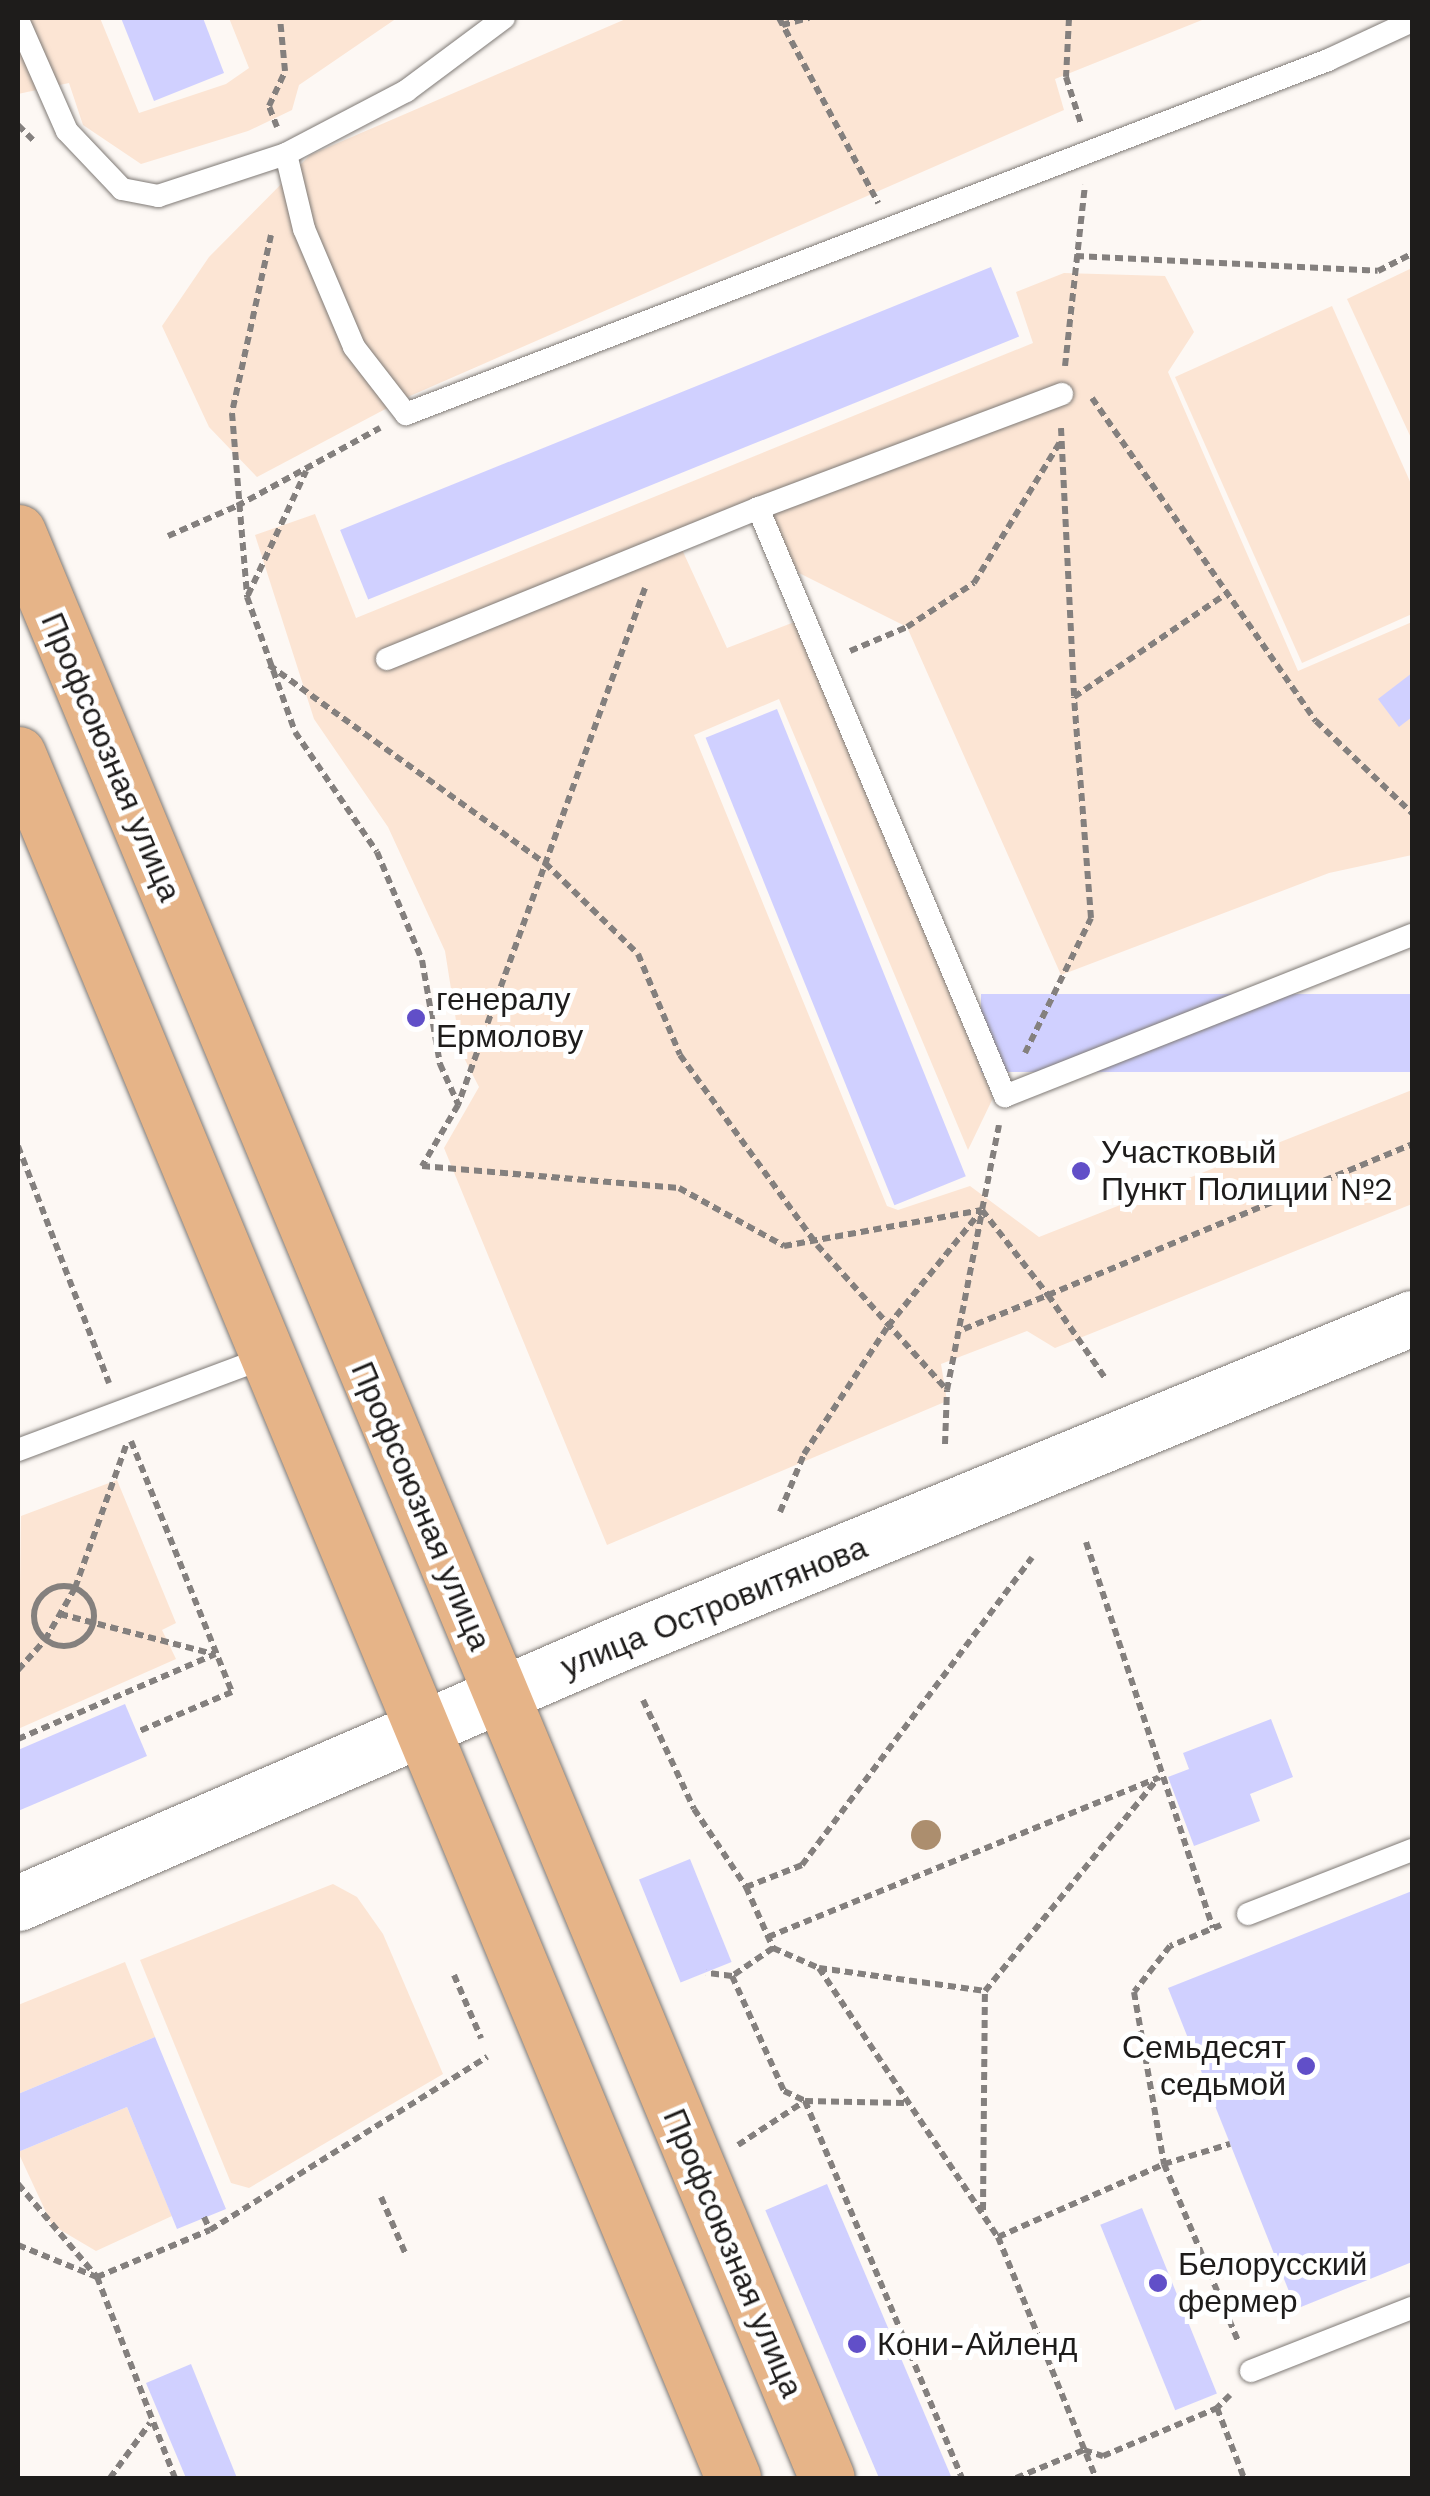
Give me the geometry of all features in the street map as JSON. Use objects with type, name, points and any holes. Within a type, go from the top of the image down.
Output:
[{"type":"main road","name":"Профсоюзная улица","points":[[18,532],[826,2478]]},
{"type":"main road","points":[[18,754],[426,1731],[732,2478]]},
{"type":"main road","name":"улица Островитянова","points":[[18,1903],[426,1731],[500,1695],[1412,1318]]},
{"type":"lane","points":[[18,20],[67,131],[122,189],[158,196],[286,154],[406,91],[504,18]]},
{"type":"lane","points":[[286,154],[304,229],[354,347],[406,414],[1089,151],[1412,21]]},
{"type":"lane","points":[[387,659],[758,508],[1062,394]]},
{"type":"lane","points":[[758,508],[826,662],[1005,1096],[1412,935]]},
{"type":"lane","points":[[18,1450],[89,1429],[120,1411],[269,1356]]},
{"type":"lane","points":[[1248,1914],[1412,1850]]},
{"type":"lane","points":[[1251,2371],[1412,2308]]},
{"type":"path","points":[[280,18],[285,71],[270,106],[286,154]]},
{"type":"path","points":[[809,18],[780,21],[890,226]]},
{"type":"path","points":[[1070,18],[1066,77],[1089,151],[1060,440],[1074,697],[1226,594]]},
{"type":"path","points":[[294,185],[264,249],[232,413],[247,596],[294,732],[377,852],[422,960],[440,1064],[458,1105]]},
{"type":"path","points":[[1076,256],[1378,271],[1412,254]]},
{"type":"path","points":[[1062,394],[1090,396],[1316,721],[1412,813]]},
{"type":"path","points":[[168,536],[238,506],[406,414]]},
{"type":"path","points":[[826,662],[907,627],[974,583],[1060,440]]},
{"type":"path","points":[[247,596],[307,468]]},
{"type":"path","points":[[658,549],[458,1105],[422,1166],[679,1188],[784,1246],[816,1245],[982,1210]]},
{"type":"path","points":[[269,665],[545,863],[638,954],[680,1055],[816,1245],[947,1390]]},
{"type":"path","points":[[18,1146],[120,1411]]},
{"type":"path","points":[[780,1512],[804,1454],[888,1326],[982,1210]]},
{"type":"path","points":[[945,1444],[947,1390],[963,1330],[982,1210]]},
{"type":"path","points":[[963,1330],[1048,1295],[1104,1378]]},
{"type":"path","points":[[18,1670],[45,1640],[76,1588],[129,1438],[232,1692],[137,1732]]},
{"type":"path","points":[[1086,1542],[1159,1777],[1213,1928]]},
{"type":"path","points":[[746,1887],[802,1865],[1032,1557]]},
{"type":"path","points":[[76,1588],[91,1604],[92,1626]]},
{"type":"path","points":[[76,1588],[41,1596],[34,1618],[45,1640],[66,1646],[92,1626]]},
{"type":"path","points":[[60,1614],[92,1626],[215,1654]]},
{"type":"path","points":[[18,1740],[215,1654]]},
{"type":"path","points":[[643,1700],[694,1808],[746,1887],[773,1948],[819,1968],[985,1991]]},
{"type":"path","points":[[768,1938],[1159,1777]]},
{"type":"path","points":[[983,2213],[985,1991],[1159,1777]]},
{"type":"path","points":[[1016,2478],[1084,2450],[1103,2456],[1217,2408],[1251,2371],[1164,2164],[1134,1992],[1170,1946],[1248,1914]]},
{"type":"path","points":[[706,1972],[732,1976],[773,1948]]},
{"type":"path","points":[[819,1968],[904,2103],[998,2237],[1096,2478]]},
{"type":"path","points":[[454,1975],[481,2038]]},
{"type":"path","points":[[732,1976],[784,2091],[805,2101],[904,2103]]},
{"type":"path","points":[[18,2245],[97,2277],[210,2230],[486,2057]]},
{"type":"path","points":[[805,2101],[962,2478]]},
{"type":"path","points":[[998,2237],[1164,2164],[1230,2144]]},
{"type":"path","points":[[18,2184],[97,2277],[174,2478]]},
{"type":"path","points":[[381,2198],[406,2254]]},
{"type":"path","points":[[204,2218],[210,2230]]},
{"type":"path","points":[[1217,2408],[1244,2478]]},
{"type":"path","points":[[110,2478],[150,2422]]},
{"type":"shaded area","points":[[18,18],[100,18],[139,113],[226,84],[249,68],[229,18],[397,18],[299,85],[292,110],[248,131],[141,164],[83,125],[69,83],[18,94]]},
{"type":"shaded area","points":[[628,18],[1207,18],[1055,79],[1064,110],[410,396],[257,477],[209,427],[162,326],[209,257],[310,155]]},
{"type":"shaded area","points":[[1412,268],[1412,440],[1347,299]]},
{"type":"shaded area","points":[[1064,273],[1165,276],[1194,332],[1168,372],[1298,671],[1412,622],[1412,855],[1329,873],[1061,975],[907,627],[799,573],[758,508],[674,532],[727,648],[797,621],[993,1098],[968,1150],[779,699],[694,735],[887,1206],[898,1210],[970,1186],[1039,1237],[1412,1090],[1412,1204],[1055,1348],[1027,1331],[941,1364],[947,1401],[607,1545],[444,1148],[479,1087],[461,1052],[445,951],[388,827],[314,719],[255,535],[315,514],[356,618],[1033,343],[1016,292]]},
{"type":"shaded area","points":[[1332,306],[1412,486],[1412,614],[1302,663],[1175,377]]},
{"type":"shaded area","points":[[117,1480],[176,1623],[162,1630],[176,1659],[18,1729],[21,1516]]},
{"type":"shaded area","points":[[333,1884],[357,1897],[383,1934],[443,2074],[249,2188],[231,2183],[140,1960]]},
{"type":"shaded area","points":[[125,1962],[155,2037],[18,2094],[18,2005]]},
{"type":"shaded area","points":[[127,2107],[172,2216],[96,2251],[52,2225],[18,2152]]},
{"type":"building","points":[[121,18],[203,18],[224,73],[154,101]]},
{"type":"building","points":[[991,267],[1019,337],[368,600],[340,530]]},
{"type":"building","points":[[1412,673],[1412,717],[1399,727],[1378,699]]},
{"type":"building","points":[[777,709],[966,1176],[894,1205],[706,738]]},
{"type":"building","points":[[981,994],[1412,994],[1412,1072],[981,1072]]},
{"type":"building","points":[[125,1704],[147,1756],[18,1811],[18,1750]]},
{"type":"building","points":[[1271,1719],[1293,1777],[1250,1794],[1260,1821],[1194,1846],[1168,1777],[1189,1769],[1183,1753]]},
{"type":"building","points":[[690,1859],[732,1962],[681,1983],[639,1880]]},
{"type":"building","name":"Семьдесят седьмой","points":[[1412,1891],[1412,2262],[1296,2309],[1168,1988]]},
{"type":"building","points":[[155,2037],[226,2209],[177,2229],[127,2107],[18,2152],[18,2094]]},
{"type":"building","name":"Кони-Айленд","points":[[827,2184],[952,2478],[879,2478],[765,2210]]},
{"type":"building","points":[[1142,2208],[1217,2393],[1175,2410],[1100,2225]]},
{"type":"building","points":[[191,2364],[237,2478],[186,2478],[146,2383]]},
{"type":"place","name":"генералу Ермолову","points":[[416,1018]]},
{"type":"place","name":"Участковый Пункт Полиции №2","points":[[1081,1171]]},
{"type":"place","name":"Семьдесят седьмой","points":[[1306,2066]]},
{"type":"place","name":"Белорусский фермер","points":[[1158,2283]]},
{"type":"place","name":"Кони-Айленд","points":[[857,2344]]}]
